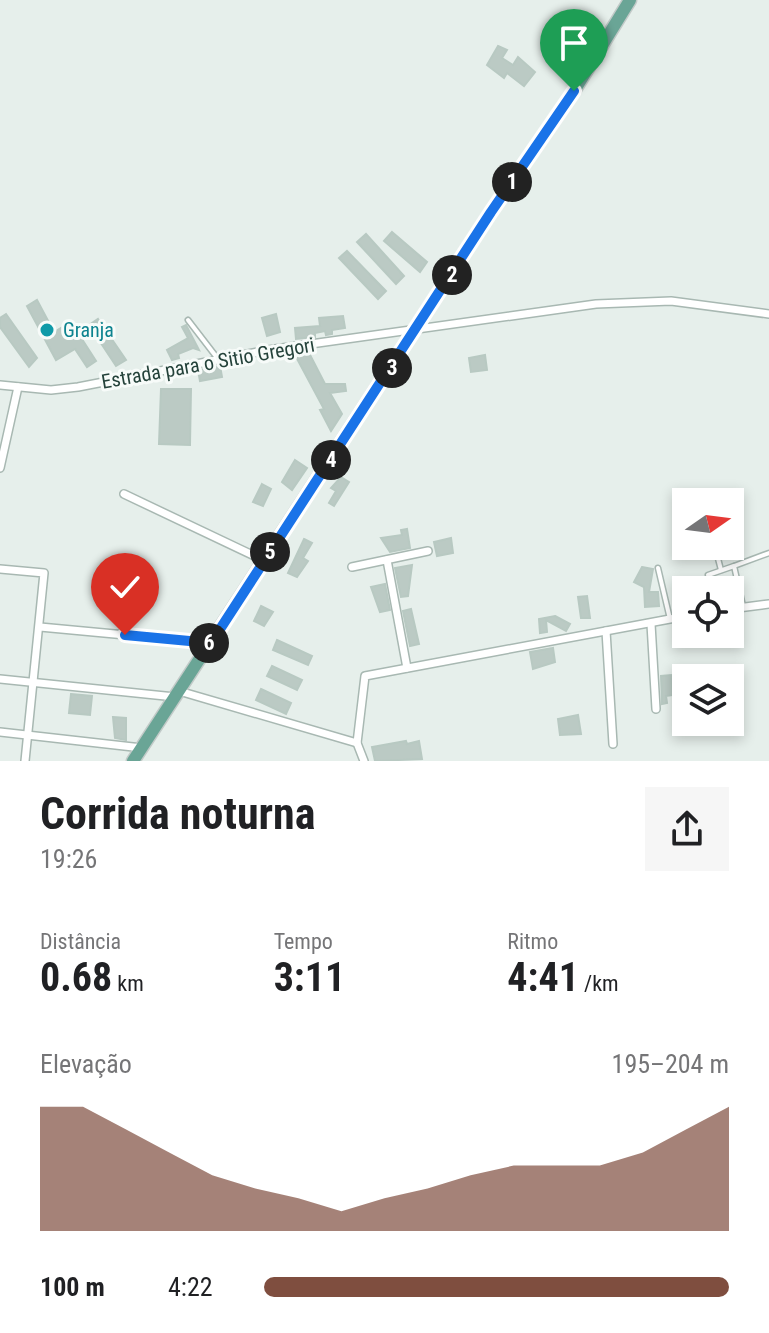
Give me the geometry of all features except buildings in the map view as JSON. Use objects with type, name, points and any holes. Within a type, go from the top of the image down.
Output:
[{"type":"main road","points":[[133,761],[630,0]]},
{"type":"street","name":"Estrada para o Sitio Gregori","points":[[0,385],[78,387],[218,359],[619,302],[671,301],[769,314]]},
{"type":"street","points":[[0,468],[18,387]]},
{"type":"street","points":[[124,494],[265,561]]},
{"type":"street","points":[[352,567],[428,551]]},
{"type":"street","points":[[387,560],[407,668]]},
{"type":"street","points":[[0,569],[44,573],[36,683],[25,761]]},
{"type":"street","points":[[744,606],[769,604]]},
{"type":"street","points":[[364,761],[357,743],[365,676],[670,619]]},
{"type":"street","points":[[651,624],[656,709]]},
{"type":"street","points":[[40,627],[211,643]]},
{"type":"street","points":[[606,631],[613,744]]},
{"type":"street","points":[[0,679],[177,694],[357,743]]},
{"type":"street","points":[[0,732],[142,748]]},
{"type":"lane","points":[[188,320],[218,359]]},
{"type":"lane","points":[[708,575],[769,553]]},
{"type":"lane","points":[[718,560],[721,570]]},
{"type":"lane","points":[[734,566],[736,576]]},
{"type":"lane","points":[[658,568],[670,619]]},
{"type":"place","name":"Granja","points":[[47,330]]},
{"type":"route","points":[[125,635],[211,643],[491,212],[574,91]]}]
